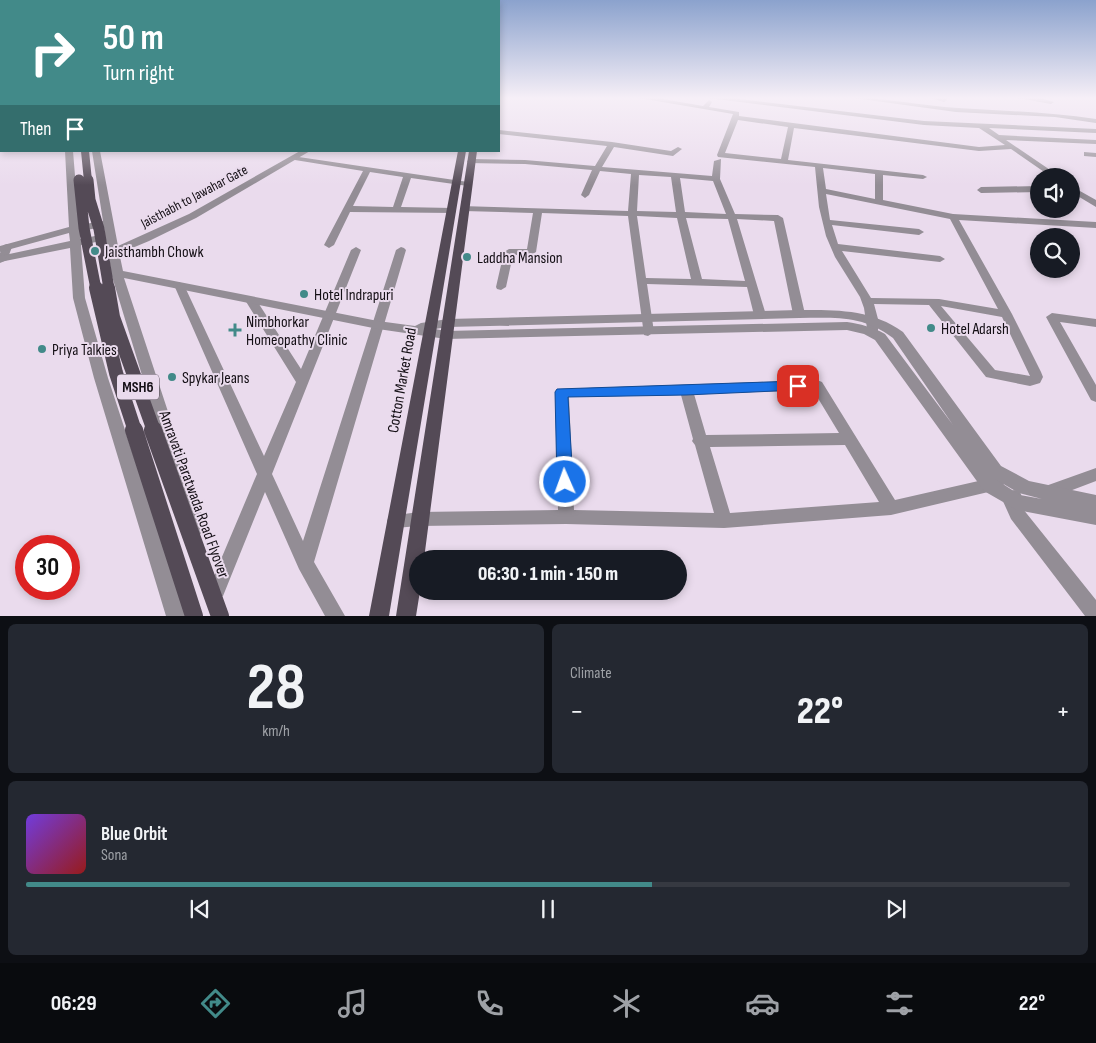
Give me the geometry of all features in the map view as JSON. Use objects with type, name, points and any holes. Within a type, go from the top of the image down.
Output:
[{"type":"main road","name":"Amravati Paratwada Road Flyover","points":[[77,152],[84,228],[104,328],[116,373],[194,616]]},
{"type":"main road","name":"Amravati Paratwada Road Flyover","points":[[85,152],[90,200],[99,229],[113,317],[220,616]]},
{"type":"main road","name":"Cotton Market Road","points":[[379,616],[429,329],[469,155]]},
{"type":"main road","name":"Cotton Market Road","points":[[406,616],[447,329],[458,209]]},
{"type":"street","points":[[732,127],[721,155],[923,177]]},
{"type":"street","points":[[784,162],[791,127],[980,148],[1012,147]]},
{"type":"street","points":[[983,127],[1043,168]]},
{"type":"street","points":[[1033,127],[1096,130]]},
{"type":"street","points":[[500,132],[612,144],[673,154],[678,149]]},
{"type":"street","points":[[998,137],[1096,144]]},
{"type":"street","points":[[585,195],[597,169],[612,144]]},
{"type":"street","points":[[69,152],[79,298],[99,369],[176,616]]},
{"type":"street","points":[[96,152],[117,273],[226,616]]},
{"type":"street","name":"Jaisthabh to Jawahar Gate","points":[[76,261],[114,251],[148,238],[214,204],[304,152]]},
{"type":"street","points":[[469,155],[597,169],[716,179]]},
{"type":"street","points":[[295,158],[463,183]]},
{"type":"street","points":[[718,161],[716,179],[731,215],[760,315]]},
{"type":"street","points":[[819,167],[826,222],[835,247],[868,301],[873,325],[880,337],[990,486],[1010,499],[1017,514],[1096,614]]},
{"type":"street","points":[[329,245],[368,170]]},
{"type":"street","points":[[635,172],[632,214],[648,325]]},
{"type":"street","points":[[878,172],[879,202]]},
{"type":"street","points":[[675,175],[681,214],[698,282]]},
{"type":"street","points":[[396,210],[408,176]]},
{"type":"street","points":[[980,190],[1030,189]]},
{"type":"street","points":[[822,191],[954,217],[1096,225]]},
{"type":"street","points":[[1080,194],[1096,204]]},
{"type":"street","points":[[347,209],[538,210],[778,218],[799,314]]},
{"type":"street","points":[[501,287],[509,252],[532,252],[538,210]]},
{"type":"street","points":[[932,302],[991,374],[1030,381],[1035,380],[1037,377],[1035,372],[954,217]]},
{"type":"street","points":[[826,222],[919,232]]},
{"type":"street","points":[[2,255],[74,236],[108,223]]},
{"type":"street","points":[[74,236],[110,236]]},
{"type":"street","points":[[835,247],[940,259]]},
{"type":"street","points":[[217,590],[356,250]]},
{"type":"street","points":[[305,563],[401,250]]},
{"type":"street","points":[[117,273],[409,331],[648,325],[838,326],[860,328],[873,325],[888,326],[898,335],[996,471],[1006,479],[1044,499],[1096,517]]},
{"type":"street","points":[[642,281],[751,284]]},
{"type":"street","points":[[179,285],[305,563],[336,616]]},
{"type":"street","points":[[251,300],[303,383]]},
{"type":"street","points":[[868,301],[932,302],[1006,314]]},
{"type":"street","points":[[648,325],[760,315],[799,314],[847,314],[873,325]]},
{"type":"street","points":[[1095,392],[1052,317],[1096,323]]},
{"type":"street","points":[[566,517],[562,392],[817,385],[891,508]]},
{"type":"street","points":[[686,390],[699,441],[724,522]]},
{"type":"street","points":[[699,441],[848,439]]},
{"type":"street","points":[[1044,499],[1096,474]]},
{"type":"street","points":[[395,521],[566,517],[724,522],[891,508],[990,486],[1006,479]]},
{"type":"street","points":[[1010,499],[1025,488]]},
{"type":"street","points":[[1010,499],[1044,499],[1096,503]]},
{"type":"place","name":"Jaisthambh Chowk","points":[[95,251]]},
{"type":"place","name":"Laddha Mansion","points":[[467,257]]},
{"type":"place","name":"Hotel Indrapuri","points":[[304,294]]},
{"type":"place","name":"Hotel Adarsh","points":[[931,328]]},
{"type":"place","name":"Nimbhorkar Homeopathy Clinic","points":[[235,330]]},
{"type":"place","name":"Priya Talkies","points":[[42,349]]},
{"type":"place","name":"Spykar Jeans","points":[[172,377]]},
{"type":"route","points":[[565,482],[562,392],[798,386]]}]
